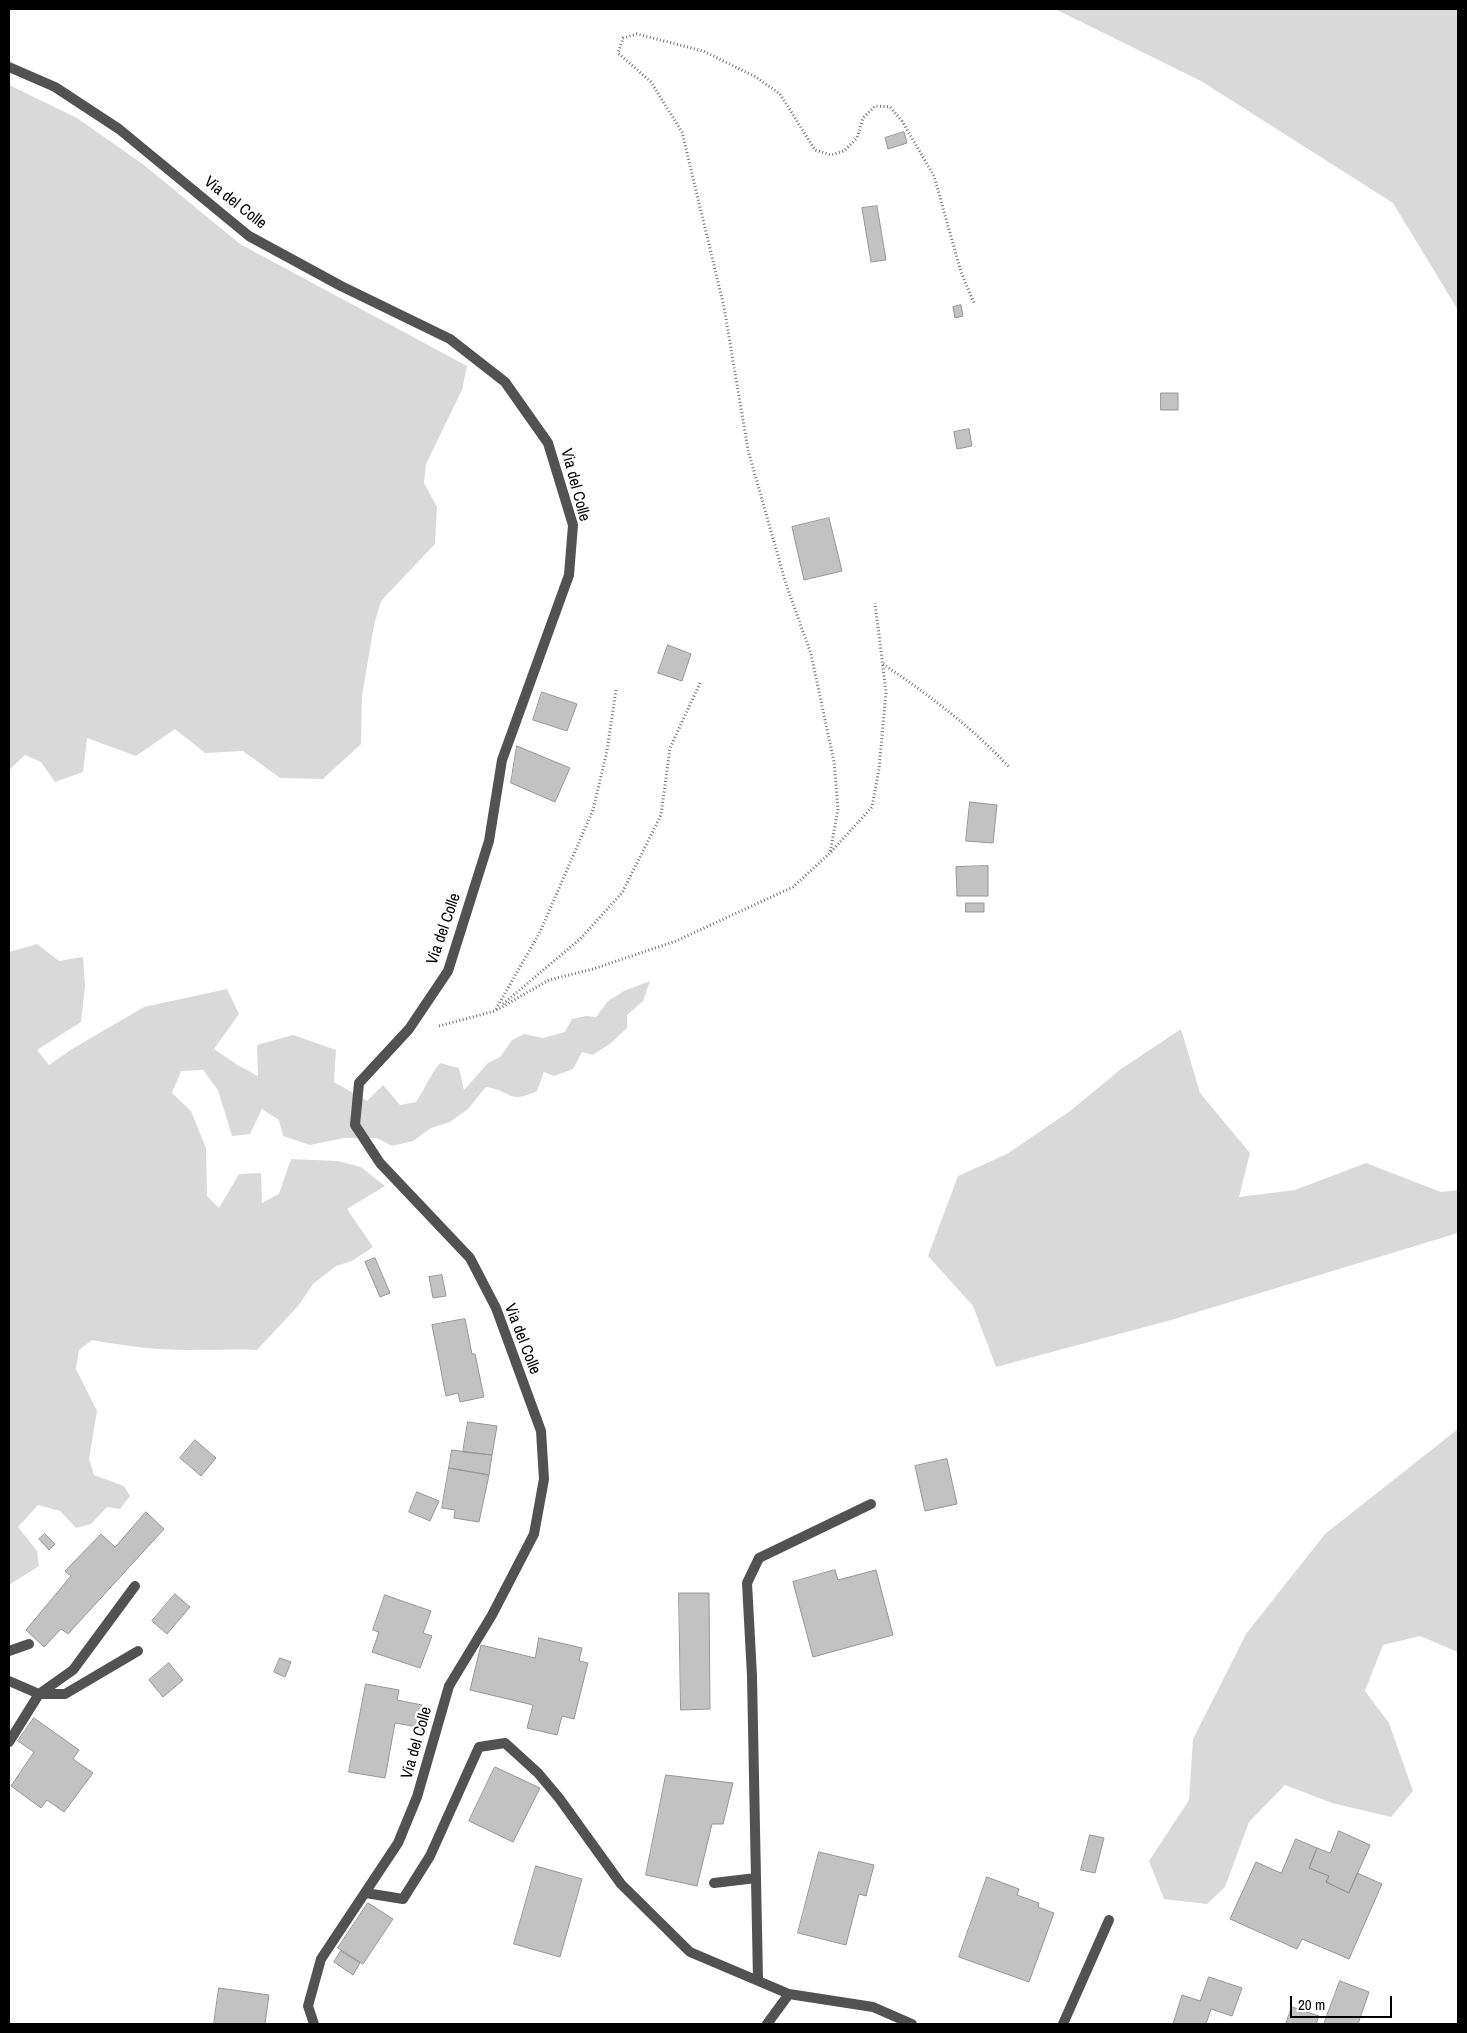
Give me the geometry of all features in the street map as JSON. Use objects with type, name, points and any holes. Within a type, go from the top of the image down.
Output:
[{"type":"street","name":"Via del Colle","points":[[9,67],[55,87],[119,128],[249,236],[341,286],[450,339],[505,382],[548,443],[573,525],[569,575],[502,760],[489,841],[448,971],[409,1029],[359,1083],[355,1125],[380,1163],[470,1258],[496,1308],[541,1432],[544,1480],[534,1534],[492,1615],[449,1686],[417,1798],[398,1843],[321,1959],[308,2006],[314,2024]]},
{"type":"street","points":[[758,1980],[748,1583],[760,1558],[871,1504]]},
{"type":"street","points":[[9,1742],[39,1694],[73,1670],[135,1586]]},
{"type":"street","points":[[9,1651],[29,1644]]},
{"type":"street","points":[[9,1681],[39,1694],[65,1694],[138,1651]]},
{"type":"street","points":[[366,1893],[403,1899],[430,1856],[479,1747],[505,1743],[538,1773],[560,1798],[621,1884],[690,1952],[789,1994],[873,2007],[912,2024]]},
{"type":"street","points":[[714,1883],[756,1878]]},
{"type":"street","points":[[1063,2024],[1108,1920]]},
{"type":"street","points":[[767,2024],[789,1994]]},
{"type":"path","points":[[830,853],[838,809],[834,762],[811,654],[786,584],[748,450],[724,307],[682,132],[651,82],[618,53],[622,38],[638,34],[703,51],[756,76],[780,94],[814,150],[831,155],[844,151],[857,138],[863,118],[876,106],[890,107],[902,121],[934,176],[961,272],[974,303]]},
{"type":"path","points":[[409,1029],[432,1028],[495,1011],[549,980],[593,969],[676,941],[793,887],[830,853],[872,807],[879,768],[886,692],[875,603]]},
{"type":"path","points":[[883,664],[919,689],[986,742],[1010,768]]},
{"type":"path","points":[[495,1011],[580,939],[622,893],[661,814],[670,748],[701,681]]},
{"type":"path","points":[[495,1011],[540,932],[593,810],[607,751],[616,690]]},
{"type":"shaded area","points":[[1055,9],[1458,9],[1458,310],[1393,203],[1201,81]]},
{"type":"shaded area","points":[[9,85],[77,118],[144,165],[240,244],[467,366],[462,390],[426,464],[424,483],[437,507],[435,544],[381,601],[374,625],[362,696],[361,744],[323,779],[280,778],[243,751],[205,753],[175,729],[136,756],[87,738],[83,772],[55,782],[41,762],[25,755],[9,770]]},
{"type":"shaded area","points":[[37,944],[59,961],[83,957],[85,986],[81,1022],[37,1050],[49,1065],[72,1049],[144,1007],[227,989],[239,1014],[214,1049],[236,1064],[258,1076],[257,1045],[293,1035],[336,1050],[334,1082],[367,1101],[383,1085],[400,1105],[416,1102],[440,1063],[459,1068],[464,1090],[488,1063],[500,1057],[512,1040],[524,1034],[543,1038],[565,1032],[572,1019],[586,1016],[596,1017],[608,1001],[624,991],[650,981],[643,1001],[627,1015],[627,1028],[610,1044],[592,1055],[582,1052],[573,1069],[554,1076],[544,1072],[537,1091],[520,1097],[486,1087],[468,1109],[450,1122],[431,1128],[413,1141],[392,1146],[377,1138],[344,1138],[310,1145],[283,1136],[279,1120],[262,1109],[250,1134],[232,1136],[218,1090],[203,1070],[181,1071],[172,1093],[191,1111],[206,1148],[207,1196],[219,1208],[239,1174],[261,1173],[262,1203],[279,1194],[291,1159],[338,1161],[361,1167],[385,1186],[347,1209],[373,1247],[352,1261],[336,1266],[313,1284],[299,1305],[257,1350],[164,1349],[92,1340],[79,1350],[76,1369],[97,1411],[89,1459],[94,1475],[124,1486],[130,1496],[120,1509],[107,1507],[91,1524],[76,1528],[60,1511],[38,1505],[18,1527],[37,1551],[39,1566],[9,1585],[9,952]]},
{"type":"shaded area","points":[[1181,1029],[1200,1093],[1250,1153],[1239,1197],[1295,1190],[1366,1163],[1441,1192],[1458,1190],[1458,1233],[1171,1320],[996,1367],[973,1306],[928,1256],[958,1176],[1007,1154],[1070,1111],[1121,1069]]},
{"type":"shaded area","points":[[1458,1429],[1458,1652],[1420,1636],[1383,1645],[1365,1691],[1389,1723],[1413,1791],[1391,1817],[1332,1803],[1285,1785],[1249,1822],[1225,1887],[1207,1904],[1164,1899],[1149,1861],[1189,1800],[1193,1739],[1246,1634],[1325,1534]]},
{"type":"building","points":[[904,132],[907,143],[888,149],[885,138]]},
{"type":"building","points":[[877,206],[886,260],[871,262],[862,208]]},
{"type":"building","points":[[961,305],[963,316],[955,318],[953,307]]},
{"type":"building","points":[[1161,393],[1178,393],[1178,410],[1161,410]]},
{"type":"building","points":[[969,429],[972,446],[957,449],[954,432]]},
{"type":"building","points":[[829,518],[842,571],[804,580],[792,527]]},
{"type":"building","points":[[668,645],[691,654],[682,681],[658,673]]},
{"type":"building","points":[[542,692],[577,704],[567,731],[533,720]]},
{"type":"building","points":[[517,746],[570,768],[555,802],[511,783]]},
{"type":"building","points":[[970,802],[997,805],[993,843],[966,841]]},
{"type":"building","points":[[988,866],[988,896],[957,896],[956,867]]},
{"type":"building","points":[[966,903],[984,903],[984,912],[966,912]]},
{"type":"building","points":[[375,1258],[390,1293],[380,1297],[365,1262]]},
{"type":"building","points":[[442,1275],[446,1296],[433,1298],[429,1277]]},
{"type":"building","points":[[465,1319],[484,1397],[460,1402],[458,1393],[446,1396],[432,1325]]},
{"type":"building","points":[[468,1422],[497,1426],[492,1455],[463,1452]]},
{"type":"building","points":[[195,1440],[216,1458],[201,1476],[180,1458]]},
{"type":"building","points":[[452,1450],[492,1455],[489,1475],[449,1468]]},
{"type":"building","points":[[947,1459],[957,1504],[925,1511],[915,1466]]},
{"type":"building","points":[[449,1468],[489,1475],[479,1522],[454,1518],[455,1510],[442,1508]]},
{"type":"building","points":[[417,1492],[439,1501],[430,1521],[409,1512]]},
{"type":"building","points":[[146,1512],[164,1529],[68,1634],[61,1629],[44,1647],[26,1630],[71,1576],[65,1571],[101,1534],[115,1547]]},
{"type":"building","points":[[45,1534],[55,1544],[49,1550],[39,1539]]},
{"type":"building","points":[[835,1570],[838,1580],[876,1570],[893,1635],[813,1657],[793,1582]]},
{"type":"building","points":[[679,1593],[709,1593],[710,1709],[681,1710]]},
{"type":"building","points":[[175,1594],[190,1607],[167,1634],[152,1621]]},
{"type":"building","points":[[385,1595],[431,1611],[423,1633],[432,1636],[420,1668],[372,1652],[379,1632],[373,1630]]},
{"type":"building","points":[[539,1638],[582,1648],[579,1661],[588,1663],[574,1719],[562,1716],[557,1735],[527,1728],[533,1705],[470,1690],[481,1645],[535,1658]]},
{"type":"building","points":[[280,1658],[291,1662],[285,1677],[274,1672]]},
{"type":"building","points":[[169,1663],[183,1680],[163,1697],[149,1680]]},
{"type":"building","points":[[366,1684],[399,1690],[397,1700],[422,1705],[418,1727],[395,1723],[385,1778],[349,1772]]},
{"type":"building","points":[[34,1718],[79,1750],[73,1759],[93,1773],[64,1812],[47,1800],[41,1808],[11,1786],[34,1752],[18,1741]]},
{"type":"building","points":[[495,1767],[540,1788],[513,1842],[469,1821]]},
{"type":"building","points":[[666,1775],[733,1783],[723,1824],[712,1824],[697,1886],[646,1875]]},
{"type":"building","points":[[1339,1831],[1370,1845],[1349,1893],[1326,1882],[1329,1876],[1309,1868],[1317,1848],[1330,1853]]},
{"type":"building","points":[[1090,1835],[1104,1838],[1095,1873],[1081,1870]]},
{"type":"building","points":[[1296,1839],[1317,1848],[1309,1868],[1329,1876],[1326,1882],[1349,1893],[1357,1873],[1382,1884],[1349,1959],[1302,1939],[1297,1949],[1230,1919],[1256,1862],[1281,1873]]},
{"type":"building","points":[[819,1852],[874,1865],[866,1896],[859,1894],[846,1945],[798,1933]]},
{"type":"building","points":[[536,1866],[582,1879],[560,1957],[514,1944]]},
{"type":"building","points":[[987,1877],[1019,1889],[1017,1895],[1039,1903],[1038,1907],[1054,1913],[1029,1982],[959,1957]]},
{"type":"building","points":[[368,1903],[393,1919],[363,1964],[338,1948]]},
{"type":"building","points":[[341,1951],[360,1963],[353,1975],[334,1962]]},
{"type":"building","points":[[1209,1977],[1242,1988],[1232,2016],[1211,2009],[1206,2024],[1173,2024],[1182,1995],[1200,2001]]},
{"type":"building","points":[[1340,1981],[1369,1992],[1358,2024],[1324,2024]]},
{"type":"building","points":[[219,1988],[269,1995],[265,2024],[214,2024]]},
{"type":"building","points":[[1292,2007],[1319,2016],[1316,2024],[1286,2024]]}]
